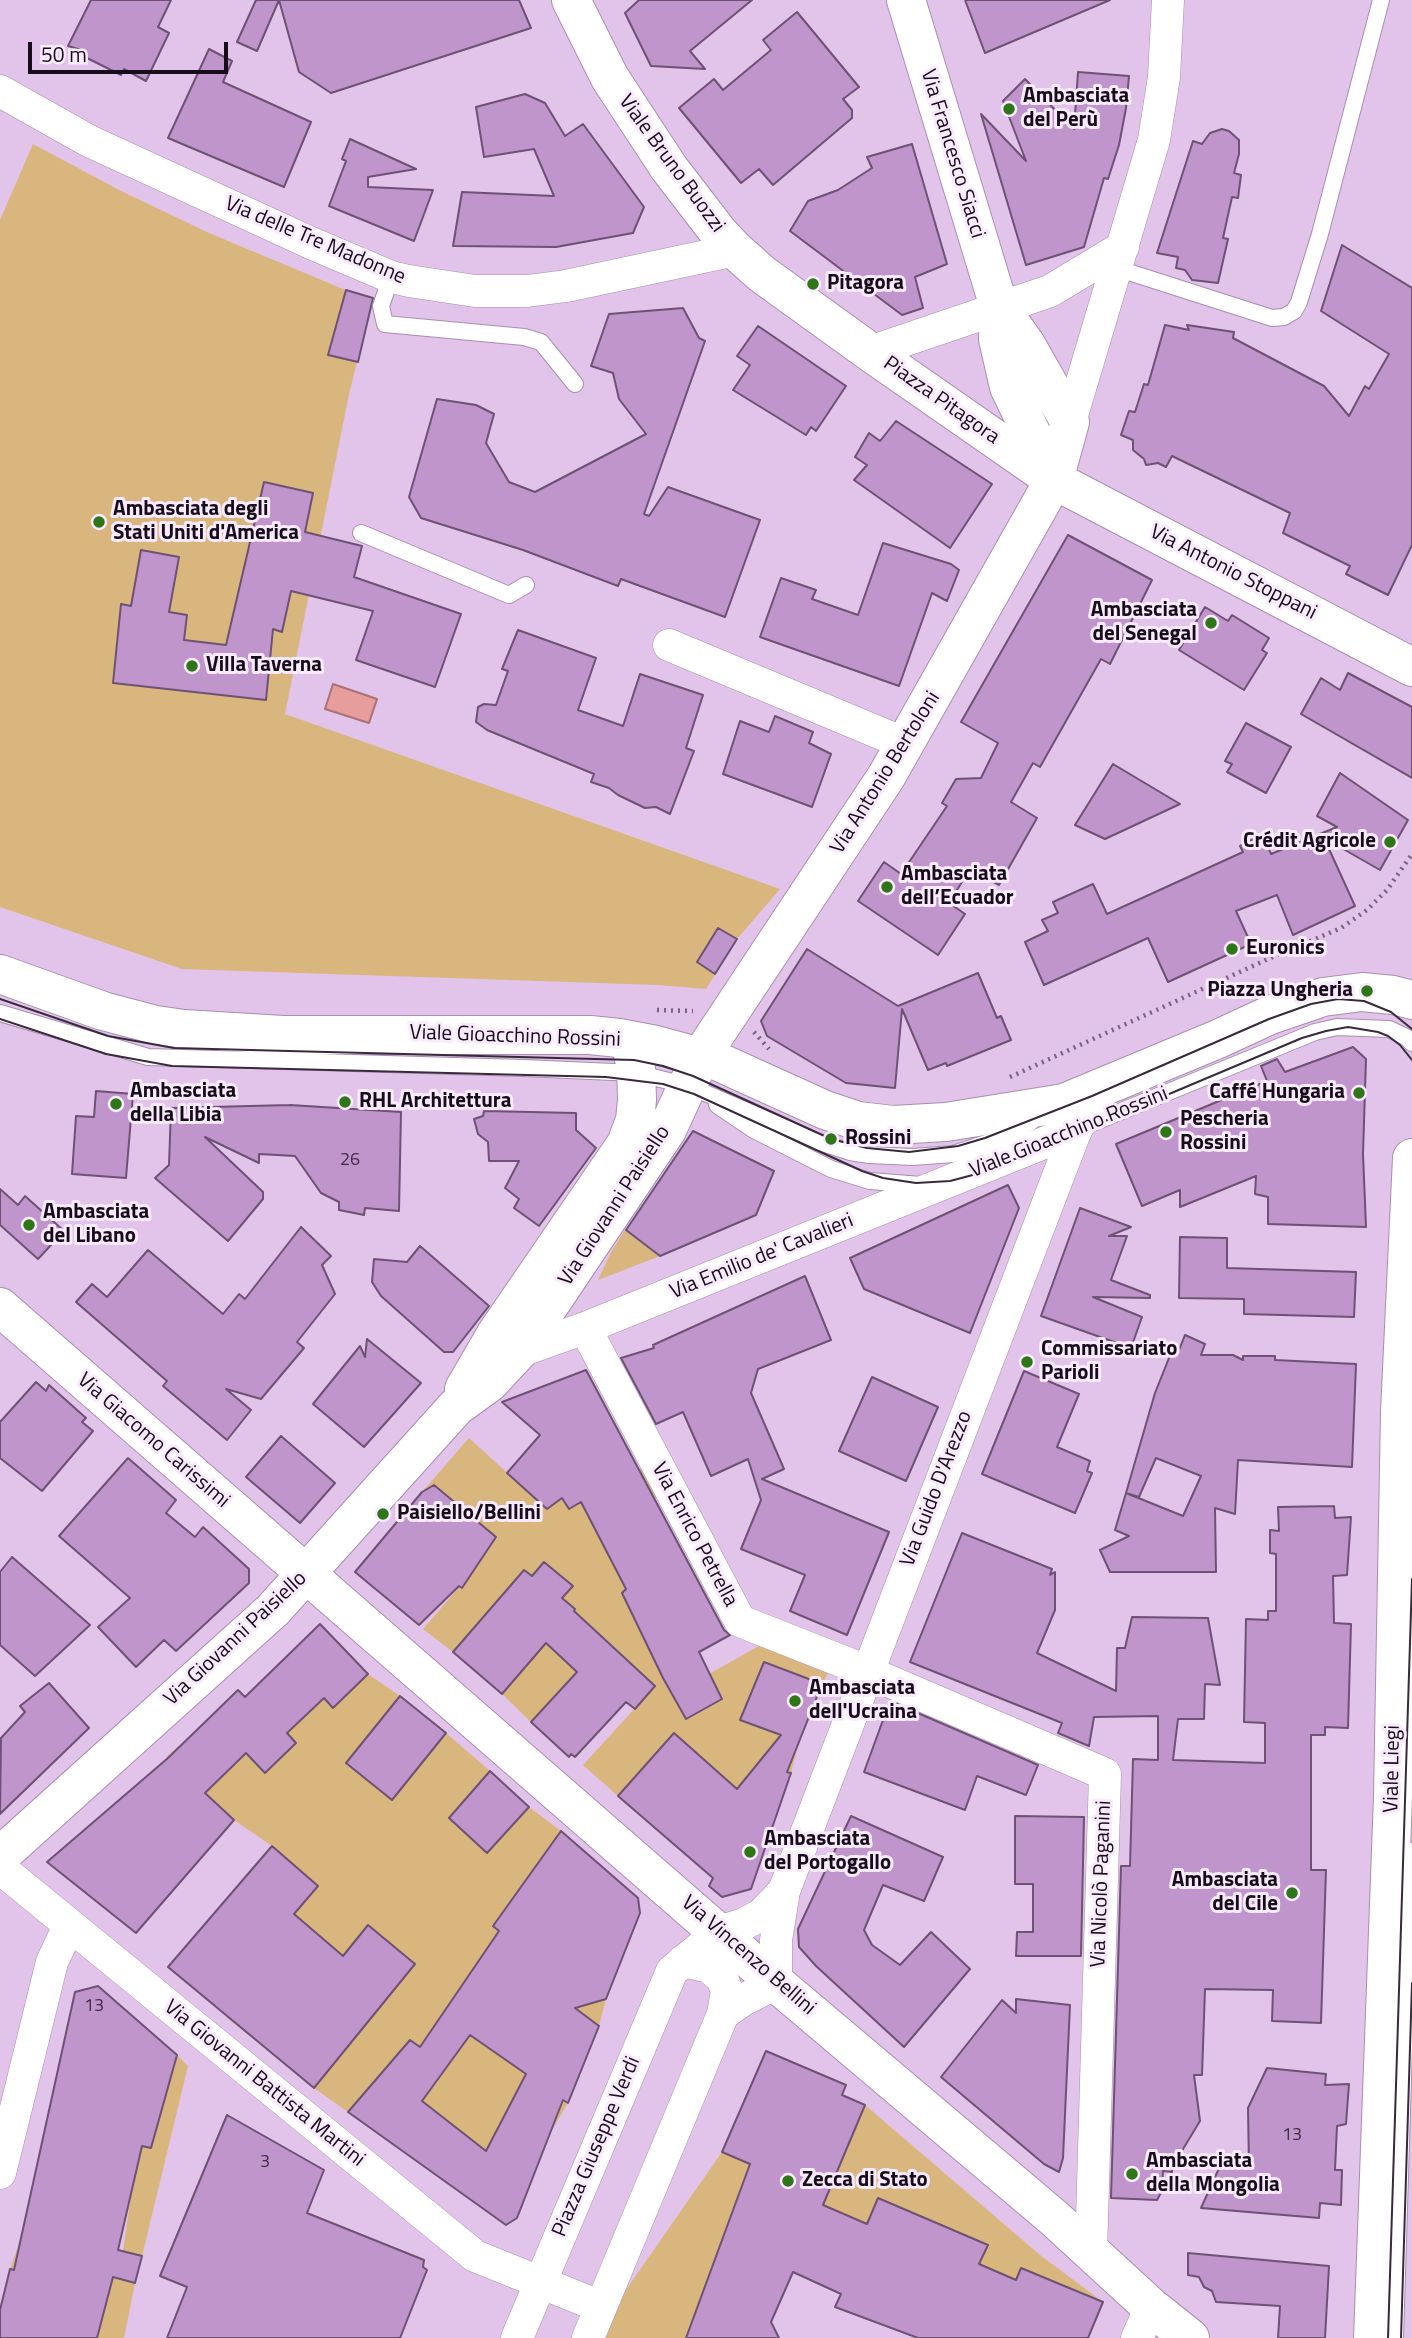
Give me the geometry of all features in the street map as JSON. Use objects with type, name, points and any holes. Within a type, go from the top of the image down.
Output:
[{"type":"street","name":"Viale Bruno Buozzi","points":[[571,0],[601,63],[636,120],[687,193],[735,250],[762,274],[870,352]]},
{"type":"street","name":"Via Francesco Siacci","points":[[906,0],[999,307]]},
{"type":"street","points":[[1054,480],[1144,177],[1160,110],[1168,0]]},
{"type":"street","name":"Via delle Tre Madonne","points":[[0,91],[89,141],[311,243],[391,276],[475,291],[527,291],[566,286],[735,250]]},
{"type":"street","name":"Piazza Pitagora","points":[[870,352],[1050,291],[1119,258]]},
{"type":"street","name":"Piazza Pitagora","points":[[999,307],[998,339],[1009,387],[1054,480]]},
{"type":"street","points":[[999,307],[1025,343],[1070,422]]},
{"type":"street","name":"Piazza Pitagora","points":[[870,352],[1054,480]]},
{"type":"street","name":"Via Antonio Stoppani","points":[[1054,480],[1412,667]]},
{"type":"street","name":"Via Antonio Bertoloni","points":[[695,1071],[906,744],[1054,480]]},
{"type":"street","points":[[669,645],[906,744]]},
{"type":"street","name":"Viale Gioacchino Rossini","points":[[0,974],[127,1018],[184,1029],[283,1035],[590,1035],[638,1041],[695,1071],[738,1069],[810,1105],[858,1121],[874,1123],[906,1125],[1078,1108]]},
{"type":"street","points":[[1330,1012],[1362,992],[1412,1000]]},
{"type":"street","name":"Viale Gioacchino Rossini","points":[[939,1185],[1078,1108],[1270,1014],[1330,1012]]},
{"type":"street","name":"Via Giovanni Paisiello","points":[[456,1406],[488,1345],[626,1144],[636,1109],[638,1041]]},
{"type":"street","name":"Via Giovanni Paisiello","points":[[0,1856],[272,1609],[456,1406],[489,1383],[518,1352],[667,1130],[695,1071]]},
{"type":"street","name":"Via Guido D'Arezzo","points":[[776,1983],[776,1940],[784,1891],[1078,1108]]},
{"type":"street","name":"Viale Liegi","points":[[1373,2338],[1393,1796],[1400,1412],[1412,1157]]},
{"type":"street","name":"Via Emilio de' Cavalieri","points":[[518,1352],[939,1185]]},
{"type":"street","name":"Via Giacomo Carissimi","points":[[0,1307],[306,1573]]},
{"type":"street","name":"Via Enrico Petrella","points":[[584,1328],[740,1621],[867,1672]]},
{"type":"street","name":"Via Vincenzo Bellini","points":[[306,1573],[776,1983],[1054,2218],[1091,2253],[1144,2323],[1189,2338]]},
{"type":"street","name":"Via Nicolò Paganini","points":[[867,1672],[1105,1774],[1091,2253]]},
{"type":"street","name":"Via Giovanni Battista Martini","points":[[0,1868],[475,2256],[599,2306]]},
{"type":"street","name":"Via Guido D'Arezzo","points":[[719,1932],[754,1919],[784,1891]]},
{"type":"street","points":[[0,2173],[52,1962],[69,1926]]},
{"type":"street","name":"Piazza Giuseppe Verdi","points":[[517,2338],[661,1995],[673,1971],[719,1932]]},
{"type":"street","points":[[588,2338],[599,2306],[723,2014],[727,1992],[722,1978],[709,1967],[683,1961]]},
{"type":"street","points":[[723,2014],[776,1983]]},
{"type":"lane","points":[[1119,258],[1272,318],[1284,317],[1294,311],[1300,302],[1320,234],[1381,0]]},
{"type":"lane","points":[[391,276],[381,306],[385,324],[524,337],[541,342],[575,384]]},
{"type":"lane","points":[[360,533],[509,595],[526,585]]},
{"type":"lane","points":[[1330,1012],[1389,1029],[1412,1043]]},
{"type":"lane","name":"Viale Gioacchino Rossini","points":[[0,1013],[148,1057],[523,1068],[638,1041]]},
{"type":"lane","name":"Viale Gioacchino Rossini","points":[[695,1071],[747,1126],[789,1150],[831,1169],[870,1181],[939,1185]]},
{"type":"lane","name":"Viale Liegi","points":[[1395,2338],[1411,1831]]},
{"type":"path","points":[[1008,1078],[1341,928],[1367,910],[1387,890],[1412,854]]},
{"type":"path","points":[[638,1041],[698,1011]]},
{"type":"path","points":[[749,1027],[770,1050]]},
{"type":"shaded area","points":[[33,144],[121,191],[209,233],[343,289],[373,298],[349,394],[285,714],[780,889],[737,939],[706,989],[658,985],[182,969],[0,907],[0,220]]},
{"type":"shaded area","points":[[333,684],[377,699],[369,723],[325,709]]},
{"type":"shaded area","points":[[625,1230],[660,1256],[598,1280],[610,1254]]},
{"type":"shaded area","points":[[469,1438],[547,1509],[562,1498],[569,1509],[641,1469],[659,1496],[596,1531],[626,1589],[709,1674],[766,1642],[830,1670],[822,1684],[764,1662],[740,1720],[799,1742],[791,1773],[761,1760],[686,1853],[713,1768],[674,1733],[618,1796],[583,1765],[648,1694],[642,1674],[603,1638],[574,1668],[590,1684],[573,1702],[560,1690],[531,1722],[502,1694],[575,1610],[562,1598],[572,1585],[544,1562],[532,1576],[523,1570],[453,1652],[423,1629],[478,1565],[495,1537],[435,1485],[422,1492]]},
{"type":"shaded area","points":[[368,1674],[400,1696],[346,1763],[392,1800],[446,1733],[490,1771],[449,1818],[487,1852],[529,1807],[561,1831],[493,1926],[590,2004],[606,1999],[599,2026],[489,1946],[442,2015],[568,2103],[549,2135],[486,2151],[422,2101],[447,2065],[410,2040],[348,2112],[314,2088],[415,1964],[368,1925],[343,1956],[332,1947],[256,2041],[226,2017],[306,1925],[294,1914],[318,1886],[272,1846],[234,1820],[166,1757],[194,1733],[229,1770],[246,1753],[265,1773],[296,1743],[287,1733],[324,1698],[334,1707]]},
{"type":"shaded area","points":[[177,2055],[188,2066],[142,2256],[123,2251],[133,2182],[40,2158],[46,2123],[151,2148]]},
{"type":"shaded area","points":[[865,2105],[1040,2255],[1103,2302],[1022,2268],[1016,2280],[979,2264],[987,2244],[879,2198],[867,2224],[823,2205]]},
{"type":"shaded area","points":[[722,2152],[750,2164],[686,2338],[604,2338],[607,2317]]},
{"type":"shaded area","points":[[23,2233],[116,2277],[135,2283],[124,2338],[97,2338],[108,2294],[10,2269]]},
{"type":"building","points":[[91,0],[171,0],[158,27],[169,33],[146,81],[124,69],[121,75],[79,54],[81,50],[68,46]]},
{"type":"building","points":[[256,0],[279,0],[257,51],[237,42]]},
{"type":"building","points":[[279,0],[519,0],[531,28],[331,93],[299,72]]},
{"type":"building","points":[[639,0],[752,0],[690,51],[705,69],[651,66],[625,13]]},
{"type":"building","points":[[965,0],[1110,0],[985,53]]},
{"type":"building","points":[[797,12],[859,87],[843,99],[852,110],[852,118],[773,185],[759,169],[741,183],[679,108],[714,79],[723,90],[771,50],[763,40]]},
{"type":"building","points":[[209,49],[232,61],[223,82],[311,122],[284,187],[168,138]]},
{"type":"building","points":[[1078,72],[1129,76],[1119,145],[1108,179],[1104,178],[1084,247],[1026,265],[981,114],[1026,161],[1003,101],[1025,79],[1074,129]]},
{"type":"building","points":[[525,94],[545,103],[565,136],[583,124],[644,207],[633,233],[556,247],[453,246],[462,192],[554,196],[534,149],[484,157],[476,107]]},
{"type":"building","points":[[1222,129],[1229,131],[1239,140],[1234,173],[1241,175],[1238,198],[1232,197],[1223,238],[1228,239],[1218,283],[1192,280],[1185,270],[1176,268],[1178,257],[1157,253],[1193,141],[1202,144],[1210,133]]},
{"type":"building","points":[[350,139],[416,169],[368,177],[368,187],[433,190],[414,241],[329,206],[346,161],[342,159]]},
{"type":"building","points":[[912,144],[947,264],[915,277],[923,308],[902,315],[790,231],[808,201],[838,190],[872,168],[867,157]]},
{"type":"building","points":[[1342,245],[1412,288],[1412,545],[1388,595],[1346,574],[1350,566],[1283,533],[1290,513],[1172,456],[1166,467],[1158,463],[1146,465],[1144,459],[1133,450],[1133,440],[1121,435],[1129,411],[1135,412],[1144,384],[1148,385],[1165,325],[1189,330],[1187,325],[1234,332],[1233,338],[1324,386],[1349,416],[1365,386],[1369,389],[1389,354],[1321,311]]},
{"type":"building","points":[[346,290],[373,298],[358,362],[328,355]]},
{"type":"building","points":[[683,308],[699,338],[705,341],[644,514],[649,516],[668,487],[760,520],[725,617],[621,579],[618,586],[523,550],[421,518],[409,497],[437,399],[476,405],[494,414],[486,443],[509,482],[535,492],[646,434],[619,399],[613,373],[591,366],[609,314]]},
{"type":"building","points":[[758,326],[846,386],[816,431],[811,427],[806,435],[733,390],[750,365],[737,356]]},
{"type":"building","points":[[896,421],[992,484],[950,548],[854,480],[867,465],[855,457],[869,433],[880,441]]},
{"type":"building","points":[[264,482],[313,493],[305,532],[362,546],[354,577],[461,614],[435,687],[356,660],[373,611],[291,591],[282,632],[273,629],[266,700],[113,683],[121,604],[131,606],[141,550],[179,557],[169,612],[187,615],[184,640],[226,645]]},
{"type":"building","points":[[1068,535],[1152,580],[1110,664],[1101,659],[1040,767],[1033,763],[1011,802],[1037,818],[999,885],[970,869],[949,903],[965,914],[938,955],[858,901],[884,862],[901,874],[947,806],[942,803],[956,779],[981,778],[998,743],[961,722]]},
{"type":"building","points":[[883,543],[951,564],[959,570],[947,601],[932,593],[899,686],[760,637],[781,578],[816,590],[812,599],[858,615]]},
{"type":"building","points":[[1205,607],[1228,621],[1232,615],[1269,638],[1262,650],[1267,653],[1244,690],[1179,650]]},
{"type":"building","points":[[518,630],[596,658],[578,710],[623,726],[640,674],[703,695],[686,748],[694,751],[670,814],[656,807],[645,808],[609,788],[591,782],[594,774],[487,730],[476,722],[478,707],[484,704],[496,705],[508,671],[502,669]]},
{"type":"building","points":[[1348,673],[1412,707],[1412,778],[1301,714],[1321,678],[1340,690]]},
{"type":"building","points":[[775,716],[813,732],[809,743],[831,754],[812,807],[723,774],[740,721],[769,732]]},
{"type":"building","points":[[1246,723],[1291,747],[1266,793],[1227,772],[1232,764],[1225,761]]},
{"type":"building","points":[[1113,764],[1180,804],[1105,839],[1075,825]]},
{"type":"building","points":[[1340,773],[1408,820],[1380,870],[1324,838],[1355,906],[1293,935],[1277,895],[1236,911],[1251,944],[1168,982],[1148,938],[1044,985],[1025,942],[1048,931],[1042,920],[1058,913],[1053,902],[1093,884],[1107,914],[1243,852],[1240,846],[1263,834],[1271,854],[1337,827],[1317,816]]},
{"type":"building","points":[[718,928],[737,939],[715,974],[697,962]]},
{"type":"building","points":[[807,949],[898,1006],[978,973],[997,1018],[1001,1016],[1011,1040],[947,1066],[946,1063],[928,1070],[902,1009],[895,1088],[846,1083],[767,1036],[761,1021]]},
{"type":"building","points":[[1353,1047],[1366,1059],[1363,1154],[1366,1227],[1268,1224],[1268,1197],[1255,1194],[1256,1176],[1180,1207],[1180,1190],[1142,1206],[1116,1144],[1267,1081],[1261,1066],[1277,1059],[1285,1072]]},
{"type":"building","points":[[96,1091],[133,1094],[126,1178],[72,1174],[76,1116],[94,1117]]},
{"type":"building","points":[[290,1105],[401,1112],[399,1211],[365,1208],[364,1215],[339,1210],[339,1202],[321,1193],[295,1156],[259,1154],[259,1163],[205,1137],[263,1192],[263,1199],[228,1241],[155,1178],[169,1165],[171,1108]]},
{"type":"building","points":[[484,1111],[576,1113],[576,1130],[596,1148],[539,1226],[514,1208],[519,1199],[505,1188],[519,1161],[489,1161],[488,1142],[478,1134],[474,1119],[483,1116]]},
{"type":"building","points":[[693,1131],[774,1171],[756,1215],[660,1256],[626,1230]]},
{"type":"building","points":[[1008,1185],[1019,1208],[970,1333],[864,1289],[850,1258]]},
{"type":"building","points":[[0,1189],[18,1205],[25,1196],[64,1231],[38,1259],[0,1225]]},
{"type":"building","points":[[1080,1208],[1131,1227],[1109,1236],[1127,1236],[1111,1280],[1150,1295],[1150,1298],[1093,1297],[1142,1317],[1131,1348],[1041,1316]]},
{"type":"building","points":[[301,1227],[331,1256],[322,1265],[335,1294],[297,1342],[304,1348],[261,1399],[226,1389],[251,1410],[227,1440],[163,1386],[167,1381],[76,1302],[92,1284],[107,1297],[148,1250],[223,1314],[239,1294],[245,1299]]},
{"type":"building","points":[[1180,1237],[1227,1238],[1227,1268],[1356,1272],[1354,1317],[1244,1314],[1244,1299],[1179,1298]]},
{"type":"building","points":[[420,1246],[489,1306],[453,1352],[444,1352],[381,1296],[372,1282],[374,1259],[407,1262]]},
{"type":"building","points":[[805,1276],[831,1340],[758,1369],[751,1393],[784,1469],[762,1479],[889,1532],[847,1635],[790,1611],[805,1575],[741,1549],[761,1500],[748,1459],[711,1476],[683,1412],[656,1424],[621,1358],[654,1348],[653,1345]]},
{"type":"building","points":[[1185,1335],[1205,1344],[1201,1355],[1233,1355],[1243,1360],[1243,1356],[1275,1356],[1275,1360],[1356,1364],[1352,1467],[1238,1460],[1235,1514],[1215,1508],[1216,1572],[1110,1572],[1100,1550],[1129,1536],[1115,1530],[1155,1393],[1173,1348],[1179,1350]],"holes":[[[1156,1458],[1201,1476],[1183,1516],[1126,1493],[1139,1497]]]},
{"type":"building","points":[[367,1339],[421,1383],[364,1447],[313,1404],[360,1346],[365,1357]]},
{"type":"building","points":[[586,1370],[724,1630],[730,1635],[699,1652],[722,1699],[686,1719],[663,1678],[622,1593],[626,1589],[581,1502],[569,1509],[562,1498],[547,1509],[507,1473],[540,1435],[502,1402]]},
{"type":"building","points":[[1024,1371],[1079,1394],[1057,1447],[1090,1461],[1087,1471],[1092,1473],[1075,1513],[982,1474]]},
{"type":"building","points":[[872,1377],[938,1407],[906,1481],[839,1451]]},
{"type":"building","points":[[36,1382],[46,1391],[49,1385],[86,1418],[82,1422],[93,1431],[42,1491],[0,1458],[0,1422]]},
{"type":"building","points":[[281,1436],[335,1483],[300,1523],[246,1477]]},
{"type":"building","points":[[128,1458],[176,1500],[166,1513],[195,1537],[203,1527],[249,1569],[249,1583],[176,1651],[164,1640],[136,1667],[98,1627],[130,1598],[59,1536]]},
{"type":"building","points":[[434,1485],[496,1537],[462,1588],[459,1586],[419,1625],[355,1572],[422,1492]]},
{"type":"building","points":[[1334,1506],[1335,1518],[1351,1517],[1347,1575],[1333,1576],[1334,1623],[1351,1624],[1348,1728],[1325,1727],[1325,1735],[1311,1735],[1311,1870],[1326,1870],[1321,2023],[1272,2021],[1273,1990],[1205,1989],[1202,2075],[1194,2075],[1200,2121],[1180,2154],[1173,2155],[1172,2172],[1163,2171],[1162,2191],[1157,2200],[1111,2198],[1121,1866],[1130,1866],[1133,1759],[1158,1760],[1158,1716],[1094,1717],[1089,1746],[1058,1733],[1062,1723],[910,1662],[962,1533],[1052,1569],[1050,1575],[1055,1572],[1055,1610],[1037,1653],[1116,1691],[1117,1648],[1125,1648],[1132,1617],[1208,1618],[1220,1685],[1205,1684],[1204,1719],[1178,1719],[1173,1760],[1265,1763],[1265,1723],[1244,1722],[1246,1619],[1268,1620],[1268,1611],[1276,1611],[1276,1554],[1270,1553],[1270,1530],[1279,1531],[1278,1507]]},
{"type":"building","points":[[12,1557],[90,1625],[35,1676],[0,1645],[0,1572]]},
{"type":"building","points":[[544,1562],[573,1586],[562,1598],[655,1686],[635,1709],[626,1702],[575,1757],[571,1754],[569,1757],[531,1722],[577,1672],[546,1643],[502,1694],[453,1652],[524,1570],[532,1576]]},
{"type":"building","points":[[320,1624],[368,1674],[333,1708],[324,1698],[287,1733],[296,1743],[265,1773],[246,1753],[205,1793],[234,1820],[136,1933],[47,1862],[168,1758],[238,1690],[245,1697]]},
{"type":"building","points":[[764,1662],[822,1684],[787,1772],[791,1773],[751,1889],[722,1897],[709,1886],[713,1878],[618,1796],[674,1733],[737,1789],[781,1735],[740,1720]]},
{"type":"building","points":[[49,1683],[89,1728],[0,1814],[1,1738],[25,1712],[20,1706]]},
{"type":"building","points":[[400,1696],[446,1733],[392,1800],[346,1763]]},
{"type":"building","points":[[890,1701],[1038,1765],[1026,1795],[977,1776],[965,1810],[864,1772]]},
{"type":"building","points":[[490,1771],[529,1807],[487,1853],[449,1818]]},
{"type":"building","points":[[851,1816],[943,1857],[924,1901],[883,1885],[864,1930],[872,1945],[900,1965],[931,1932],[970,1969],[904,2047],[799,1947],[798,1929]]},
{"type":"building","points":[[1015,1816],[1084,1817],[1081,1956],[1016,1956],[1017,1932],[1033,1932],[1033,1884],[1015,1884]]},
{"type":"building","points":[[561,1831],[638,1898],[640,1913],[606,1999],[575,2008],[599,2026],[568,2103],[563,2100],[517,2218],[506,2225],[348,2112],[410,2040],[420,2047],[499,1931],[493,1926]],"holes":[[[470,2035],[526,2074],[486,2151],[422,2101]]]},
{"type":"building","points":[[272,1846],[318,1886],[294,1914],[343,1956],[368,1925],[415,1964],[314,2088],[168,1967]]},
{"type":"building","points":[[98,1986],[177,2055],[151,2148],[142,2146],[118,2250],[142,2256],[135,2283],[113,2277],[97,2338],[0,2338],[0,2310],[10,2269],[14,2270],[75,1992]]},
{"type":"building","points":[[1016,1999],[1070,2005],[1063,2158],[1059,2172],[1044,2164],[941,2077],[1002,2000],[1016,2013]]},
{"type":"building","name":"Zecca di Stato","points":[[766,2051],[846,2085],[842,2095],[865,2105],[823,2205],[867,2224],[878,2198],[988,2245],[979,2264],[1016,2280],[1021,2268],[1103,2302],[1088,2338],[918,2338],[835,2307],[841,2294],[793,2272],[771,2322],[779,2338],[686,2338],[750,2164],[722,2152]]},
{"type":"building","points":[[1267,2068],[1326,2074],[1325,2085],[1349,2084],[1346,2124],[1337,2126],[1335,2170],[1342,2170],[1341,2205],[1320,2203],[1319,2218],[1201,2208],[1221,2164],[1249,2168],[1248,2108]]},
{"type":"building","points":[[227,2115],[324,2170],[307,2213],[424,2260],[423,2267],[427,2270],[400,2338],[167,2338],[187,2287],[160,2276]]},
{"type":"building","points":[[1188,2253],[1329,2266],[1325,2338],[1278,2338],[1280,2306],[1216,2302],[1212,2291],[1204,2287],[1199,2277],[1188,2275]]},
{"type":"tram line","points":[[0,999],[108,1036],[174,1048],[634,1060],[693,1076],[831,1139],[867,1148],[909,1152],[958,1146],[985,1138],[1311,1004],[1338,999],[1364,1001],[1391,1012],[1412,1029]]},
{"type":"tram line","points":[[0,1019],[106,1054],[172,1066],[606,1077],[663,1084],[694,1094],[862,1171],[883,1178],[916,1183],[950,1181],[984,1172],[1302,1038],[1326,1031],[1348,1027],[1378,1032],[1400,1045],[1412,1060]]},
{"type":"tram line","points":[[1388,2338],[1412,1579]]},
{"type":"tram line","points":[[1401,2338],[1412,1983]]},
{"type":"place","name":"Ambasciata del Perù","points":[[1009,109]]},
{"type":"place","name":"Pitagora","points":[[813,284]]},
{"type":"place","name":"Ambasciata degli Stati Uniti d'America","points":[[99,522]]},
{"type":"place","name":"Ambasciata del Senegal","points":[[1211,623]]},
{"type":"place","name":"Villa Taverna","points":[[192,666]]},
{"type":"place","name":"Crédit Agricole","points":[[1390,842]]},
{"type":"place","name":"Ambasciata dell’Ecuador","points":[[887,887]]},
{"type":"place","name":"Euronics","points":[[1232,949]]},
{"type":"place","name":"Piazza Ungheria","points":[[1367,991]]},
{"type":"place","name":"Caffé Hungaria","points":[[1359,1093]]},
{"type":"place","name":"RHL Architettura","points":[[345,1102]]},
{"type":"place","name":"Ambasciata della Libia","points":[[116,1104]]},
{"type":"place","name":"Pescheria Rossini","points":[[1166,1132]]},
{"type":"place","name":"Rossini","points":[[831,1139]]},
{"type":"place","name":"Ambasciata del Libano","points":[[29,1225]]},
{"type":"place","name":"Commissariato Parioli","points":[[1027,1362]]},
{"type":"place","name":"Paisiello/Bellini","points":[[383,1514]]},
{"type":"place","name":"Ambasciata dell'Ucraina","points":[[795,1701]]},
{"type":"place","name":"Ambasciata del Portogallo","points":[[750,1852]]},
{"type":"place","name":"Ambasciata del Cile","points":[[1292,1893]]},
{"type":"place","name":"Ambasciata della Mongolia","points":[[1132,2174]]},
{"type":"place","name":"Zecca di Stato","points":[[788,2181]]}]
